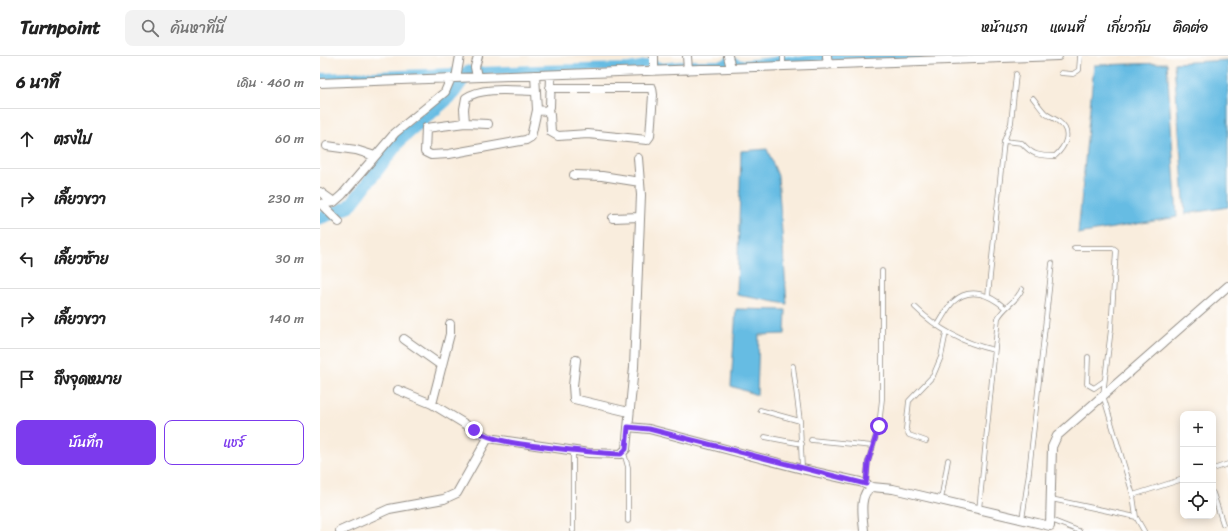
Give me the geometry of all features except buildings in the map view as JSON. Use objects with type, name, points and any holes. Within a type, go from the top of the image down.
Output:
[{"type":"street","points":[[476,73],[478,56]]},
{"type":"street","points":[[654,56],[654,69]]},
{"type":"street","points":[[320,83],[454,77],[476,73],[551,75],[654,69],[687,63],[783,64],[828,60],[1056,56]]},
{"type":"street","points":[[320,204],[334,202],[342,195],[394,133],[445,92],[454,77],[459,60]]},
{"type":"street","points":[[488,124],[465,123],[426,128],[425,152],[431,155],[449,154],[531,138],[536,110],[535,75]]},
{"type":"street","points":[[547,111],[550,107],[551,75]]},
{"type":"street","points":[[547,111],[550,115],[551,132],[554,135],[588,134],[647,140],[650,136],[653,95],[652,88],[550,88]]},
{"type":"street","points":[[465,123],[464,109],[466,98],[472,94],[486,91],[536,91]]},
{"type":"street","points":[[536,110],[547,111]]},
{"type":"street","points":[[327,146],[356,150],[375,156]]},
{"type":"street","points":[[398,390],[432,404],[488,438],[589,453],[624,453],[626,449],[634,368],[640,217],[638,158]]},
{"type":"street","points":[[574,175],[602,176],[640,182]]},
{"type":"street","points":[[320,192],[334,202]]},
{"type":"street","points":[[320,204],[339,222]]},
{"type":"street","points":[[613,218],[640,217]]},
{"type":"street","points":[[628,427],[649,429],[802,469],[869,485],[893,489],[1022,521],[1051,526],[1052,447],[1057,436],[1228,286]]},
{"type":"street","points":[[432,404],[450,334],[450,324]]},
{"type":"street","points":[[404,338],[442,366]]},
{"type":"street","points":[[576,360],[573,386],[574,400],[629,412]]},
{"type":"street","points":[[340,531],[389,509],[444,498],[457,493],[488,438]]},
{"type":"street","points":[[864,531],[864,496],[869,485]]},
{"type":"lane","points":[[783,56],[783,64]]},
{"type":"lane","points":[[1061,73],[1073,74],[1079,70],[1080,56]]},
{"type":"lane","points":[[988,296],[1004,141],[1011,123],[1016,74]]},
{"type":"lane","points":[[1004,141],[1022,143],[1031,153],[1039,156],[1055,156],[1063,149],[1067,138],[1066,130],[1060,122],[1046,114],[1033,98]]},
{"type":"lane","points":[[1074,248],[1113,248],[1116,250],[1111,329],[1103,395],[1133,495],[1136,517],[1144,531]]},
{"type":"lane","points":[[1022,521],[1031,457],[1052,263]]},
{"type":"lane","points":[[869,485],[868,462],[879,426],[882,399],[882,271]]},
{"type":"lane","points":[[979,510],[998,318],[1004,307],[1018,299],[1022,289]]},
{"type":"lane","points":[[937,326],[954,302],[967,295],[978,293],[988,296],[1004,307]]},
{"type":"lane","points":[[915,307],[946,332],[975,345],[994,350]]},
{"type":"lane","points":[[926,441],[909,435],[906,429],[909,401],[933,376],[941,358],[946,332]]},
{"type":"lane","points":[[1088,357],[1087,384],[1094,388],[1098,387],[1104,381]]},
{"type":"lane","points":[[793,366],[800,421],[802,469]]},
{"type":"lane","points":[[760,410],[800,421]]},
{"type":"lane","points":[[765,437],[802,444]]},
{"type":"lane","points":[[811,440],[873,446]]},
{"type":"lane","points":[[573,450],[573,531]]},
{"type":"lane","points":[[624,453],[628,467],[628,521]]},
{"type":"lane","points":[[941,501],[948,460]]},
{"type":"lane","points":[[1216,468],[1228,464]]},
{"type":"lane","points":[[1133,495],[1180,480]]},
{"type":"lane","points":[[1051,499],[1136,517]]},
{"type":"lane","points":[[1216,502],[1223,524]]},
{"type":"lane","points":[[1051,526],[1079,531]]},
{"type":"water","points":[[1228,60],[1228,207],[1185,214],[1174,63]]},
{"type":"water","points":[[1167,63],[1177,217],[1078,234],[1094,65]]},
{"type":"water","points":[[767,149],[778,176],[787,304],[737,295],[741,151]]},
{"type":"water","points":[[736,309],[786,310],[785,334],[759,335],[757,395],[731,386]]},
{"type":"waterway","points":[[320,77],[629,67],[652,63],[662,67],[687,64],[723,64],[729,60],[742,64],[775,61],[780,59],[799,61],[826,57],[920,56]]},
{"type":"waterway","points":[[320,218],[349,207],[401,139],[452,95],[468,72]]},
{"type":"route","points":[[474,430],[488,438],[516,443],[589,453],[621,454],[624,453],[626,449],[628,427],[649,429],[866,484],[868,462],[879,426]]}]
